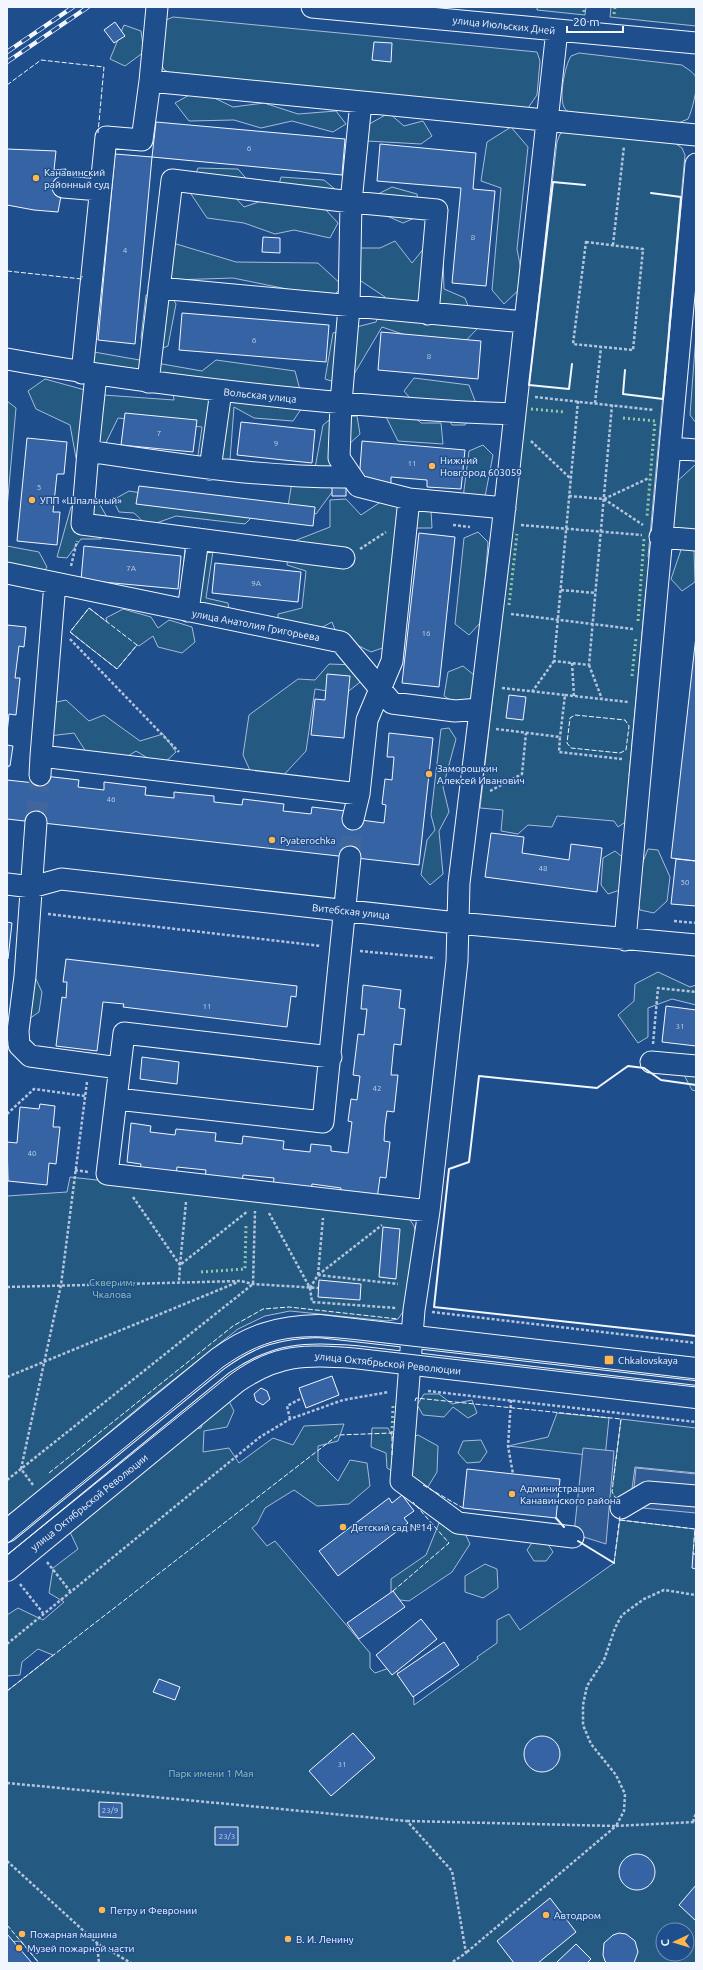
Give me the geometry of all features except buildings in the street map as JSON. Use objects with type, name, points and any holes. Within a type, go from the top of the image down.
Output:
[{"type":"main road","points":[[7,1531],[237,1346],[276,1330],[294,1327],[319,1326],[696,1369]]},
{"type":"main road","name":"улица Октябрьской Революции","points":[[13,1576],[236,1382],[252,1371],[284,1358],[305,1355],[347,1357],[696,1397]]},
{"type":"street","points":[[157,7],[150,81],[142,140],[106,138],[100,190],[89,374],[88,451],[82,524],[344,558]]},
{"type":"street","name":"улица Июльских Дней","points":[[312,7],[696,43]]},
{"type":"street","points":[[557,30],[504,516],[458,882],[457,961],[428,1211],[414,1310],[401,1481],[458,1523],[573,1538]]},
{"type":"street","points":[[150,81],[548,119],[696,135]]},
{"type":"street","points":[[361,102],[351,202],[349,307],[341,403],[339,458],[358,486],[409,499],[504,516]]},
{"type":"street","points":[[625,940],[660,537],[673,412],[688,325],[696,164]]},
{"type":"street","points":[[148,382],[172,180],[351,202],[437,210],[428,314]]},
{"type":"street","points":[[63,187],[100,190]]},
{"type":"street","points":[[159,288],[349,307],[525,322]]},
{"type":"street","name":"Вольская улица","points":[[7,359],[89,374],[221,391],[341,403],[515,411]]},
{"type":"street","points":[[210,469],[221,391]]},
{"type":"street","points":[[670,448],[696,450]]},
{"type":"street","points":[[88,451],[210,469],[321,477],[351,477]]},
{"type":"street","points":[[353,819],[359,794],[367,720],[392,661],[409,499]]},
{"type":"street","points":[[660,537],[696,540]]},
{"type":"street","points":[[188,611],[198,539]]},
{"type":"street","name":"улица Анатолия Григорьева","points":[[7,573],[341,642],[392,703],[455,711],[479,718]]},
{"type":"street","points":[[61,584],[52,622],[40,765],[359,794]]},
{"type":"street","points":[[36,822],[30,912],[16,975],[19,1045],[30,1056],[119,1068]]},
{"type":"street","points":[[117,1099],[323,1122],[331,1057],[350,857]]},
{"type":"street","name":"Витебская улица","points":[[7,884],[32,887],[61,879],[457,923],[625,940],[696,945]]},
{"type":"street","points":[[331,1057],[124,1033],[107,1174],[188,1183],[255,1198],[324,1199],[428,1211]]},
{"type":"street","points":[[651,1062],[696,1066]]},
{"type":"street","points":[[621,1508],[648,1492],[696,1496]]},
{"type":"path","points":[[613,245],[621,171]]},
{"type":"path","points":[[586,242],[643,249],[633,350],[601,347],[573,344],[586,242]]},
{"type":"path","points":[[595,403],[601,347]]},
{"type":"path","points":[[515,411],[578,401],[673,412]]},
{"type":"path","points":[[532,692],[554,661],[578,401]]},
{"type":"path","points":[[602,699],[589,665],[612,405]]},
{"type":"path","points":[[515,411],[571,480]]},
{"type":"path","points":[[569,496],[604,499],[660,537]]},
{"type":"path","points":[[504,516],[566,529],[660,537]]},
{"type":"path","points":[[61,584],[82,524]]},
{"type":"path","points":[[560,590],[596,593]]},
{"type":"path","points":[[492,612],[652,632]]},
{"type":"path","points":[[52,622],[180,752]]},
{"type":"path","points":[[554,661],[589,665]]},
{"type":"path","points":[[572,663],[574,696]]},
{"type":"path","points":[[483,686],[645,704]]},
{"type":"path","points":[[565,695],[559,752],[640,761]]},
{"type":"path","points":[[479,718],[526,733],[560,737]]},
{"type":"path","points":[[468,802],[522,774],[526,733]]},
{"type":"path","points":[[30,912],[341,949],[435,958]]},
{"type":"path","points":[[667,921],[696,923]]},
{"type":"path","points":[[651,1062],[658,988],[696,992]]},
{"type":"path","points":[[21,1469],[61,1285],[89,1064]]},
{"type":"path","points":[[7,1114],[34,1089],[85,1096]]},
{"type":"path","points":[[118,1175],[180,1265]]},
{"type":"path","points":[[179,1282],[188,1183]]},
{"type":"path","points":[[180,1265],[255,1198]]},
{"type":"path","points":[[7,1480],[252,1284],[255,1198]]},
{"type":"path","points":[[255,1198],[270,1214],[310,1288],[312,1302],[414,1310],[696,1343]]},
{"type":"path","points":[[318,1276],[324,1199]]},
{"type":"path","points":[[310,1288],[318,1276],[386,1222]]},
{"type":"path","points":[[318,1276],[400,1284]]},
{"type":"path","points":[[7,1287],[240,1281],[252,1284],[318,1288]]},
{"type":"path","points":[[7,1377],[240,1281]]},
{"type":"path","points":[[7,1644],[260,1437],[290,1419],[343,1400],[407,1388],[696,1422]]},
{"type":"path","points":[[290,1419],[287,1406],[302,1398]]},
{"type":"path","points":[[511,1400],[508,1446],[513,1474]]},
{"type":"path","points":[[21,1469],[36,1488]]},
{"type":"path","points":[[43,1557],[70,1591]]},
{"type":"path","points":[[13,1576],[43,1613]]},
{"type":"path","points":[[451,1963],[466,1953],[616,1826],[624,1811],[625,1794],[616,1775],[591,1744],[583,1725],[583,1705],[587,1686],[604,1660],[622,1615],[644,1598],[664,1590],[696,1595]]},
{"type":"path","points":[[7,1783],[407,1821],[616,1826],[694,1822],[696,1814]]},
{"type":"path","points":[[407,1821],[452,1871],[466,1953]]},
{"type":"path","points":[[7,1861],[97,1943],[131,1963]]},
{"type":"path","points":[[97,1943],[99,1963]]},
{"type":"green space","points":[[537,7],[586,7],[585,15],[537,10]]},
{"type":"green space","points":[[611,7],[696,7],[696,26],[610,17]]},
{"type":"green space","points":[[173,17],[537,52],[540,61],[537,95],[528,108],[518,108],[173,74],[164,70],[160,61],[164,21]]},
{"type":"green space","points":[[124,25],[141,31],[144,52],[125,66],[110,59]]},
{"type":"green space","points":[[579,53],[682,65],[692,72],[696,78],[694,99],[688,119],[676,124],[573,114],[566,110],[563,105],[562,98],[563,82],[571,56]]},
{"type":"green space","points":[[198,90],[233,107],[264,103],[298,114],[336,111],[346,124],[333,132],[292,121],[261,128],[234,120],[189,121],[175,103]]},
{"type":"green space","points":[[389,113],[404,126],[423,121],[432,136],[421,144],[367,141],[362,128]]},
{"type":"green space","points":[[511,127],[528,147],[517,249],[524,285],[504,304],[492,290],[501,188],[481,181],[487,142]]},
{"type":"green space","points":[[567,130],[675,143],[682,148],[685,155],[675,261],[678,264],[675,299],[672,302],[669,321],[671,350],[669,358],[666,362],[648,557],[656,563],[651,588],[646,589],[629,776],[633,781],[627,798],[630,819],[618,827],[614,821],[557,816],[552,827],[528,825],[518,834],[501,831],[503,810],[480,808],[494,685],[482,679],[521,453],[522,443],[515,431],[525,417],[532,360],[528,358],[530,326],[536,323],[557,142],[560,134]]},
{"type":"green space","points":[[198,168],[238,169],[250,183],[233,195],[244,207],[276,196],[281,177],[324,180],[336,190],[325,209],[338,223],[330,238],[294,230],[275,234],[244,223],[207,218],[189,191]]},
{"type":"green space","points":[[392,187],[417,194],[419,216],[403,223],[380,213],[376,195]]},
{"type":"green space","points":[[395,241],[412,263],[425,247],[443,255],[444,289],[465,298],[477,329],[455,352],[382,327],[347,386],[325,379],[333,333],[376,322],[385,297],[358,279],[356,248],[380,248]]},
{"type":"green space","points":[[173,243],[236,262],[318,263],[343,286],[331,298],[233,278],[172,280],[155,254]]},
{"type":"green space","points":[[166,286],[176,304],[168,346],[148,354],[141,338],[146,295]]},
{"type":"green space","points":[[696,335],[696,423],[690,415]]},
{"type":"green space","points":[[94,352],[202,371],[216,360],[295,371],[304,405],[293,421],[254,418],[234,407],[230,460],[212,475],[197,462],[202,427],[118,418],[97,461],[76,458],[70,425],[36,409],[28,391],[45,379],[103,395],[174,400],[171,380],[90,372]]},
{"type":"green space","points":[[414,378],[469,385],[477,406],[465,425],[452,425],[440,403],[414,403],[404,391]]},
{"type":"green space","points":[[7,401],[16,408],[7,508]]},
{"type":"green space","points":[[404,407],[421,423],[441,423],[443,444],[398,441],[386,417]]},
{"type":"green space","points":[[357,416],[360,434],[346,447],[344,476],[316,514],[288,506],[294,470],[315,468],[323,425],[333,417]]},
{"type":"green space","points":[[483,445],[493,455],[483,507],[463,498],[469,451]]},
{"type":"green space","points":[[696,464],[696,546],[694,548],[695,582],[682,591],[671,579],[682,547],[669,531],[672,486]]},
{"type":"green space","points":[[129,491],[257,512],[245,524],[176,516],[148,526],[134,513],[119,512],[113,500]]},
{"type":"green space","points":[[96,498],[107,517],[101,539],[81,539],[67,558],[57,557],[71,507]]},
{"type":"green space","points":[[346,499],[361,515],[385,499],[431,510],[432,528],[416,528],[388,646],[371,652],[337,635],[332,622],[315,631],[278,626],[278,614],[302,608],[306,571],[287,565],[289,543],[330,527],[330,500]]},
{"type":"green space","points":[[478,532],[488,542],[482,621],[469,635],[455,624],[464,538]]},
{"type":"green space","points":[[7,546],[39,552],[47,567],[36,583],[7,579]]},
{"type":"green space","points":[[185,547],[213,551],[206,598],[228,603],[230,616],[181,594]]},
{"type":"green space","points":[[89,608],[107,622],[106,618],[123,609],[151,617],[158,628],[169,620],[192,627],[195,642],[182,653],[158,647],[153,636],[139,646],[137,645],[117,669],[70,632]]},
{"type":"green space","points":[[329,664],[356,665],[364,679],[345,694],[315,689],[306,751],[280,779],[253,777],[243,755],[249,715],[298,679],[315,680]]},
{"type":"green space","points":[[463,666],[475,676],[474,698],[460,706],[444,696],[448,672]]},
{"type":"green space","points":[[66,700],[89,721],[104,715],[140,741],[163,734],[176,752],[161,766],[136,751],[120,761],[88,755],[74,733],[49,736],[43,705]]},
{"type":"green space","points":[[449,728],[456,739],[443,787],[449,812],[439,831],[443,874],[430,885],[421,875],[427,840],[435,830],[431,815],[441,729]]},
{"type":"green space","points":[[648,849],[658,850],[670,877],[667,901],[654,913],[640,910],[633,887]]},
{"type":"green space","points":[[615,851],[627,861],[623,889],[608,894],[601,885],[603,858]]},
{"type":"green space","points":[[658,972],[690,987],[696,985],[696,1005],[672,999],[648,1008],[648,1037],[638,1043],[618,1015],[634,1001],[635,984]]},
{"type":"green space","points":[[36,979],[42,992],[39,1012],[29,1019],[19,984]]},
{"type":"green space","points":[[696,1062],[696,1091],[692,1090],[684,1075]]},
{"type":"green space","name":"Сквер им. Чкалова","points":[[70,1177],[407,1215],[414,1226],[417,1238],[405,1309],[398,1319],[387,1321],[290,1311],[265,1316],[238,1329],[144,1403],[54,1479],[7,1516],[7,1196],[67,1192]]},
{"type":"green space","points":[[424,1394],[439,1394],[452,1404],[472,1400],[477,1413],[468,1418],[453,1407],[444,1417],[423,1415],[417,1405]]},
{"type":"green space","name":"Парк имени 1 Мая","points":[[228,1399],[234,1411],[227,1427],[204,1431],[203,1452],[229,1448],[239,1463],[273,1438],[293,1445],[304,1426],[344,1424],[338,1441],[318,1446],[318,1461],[338,1481],[350,1460],[367,1463],[370,1486],[349,1504],[317,1506],[294,1490],[265,1508],[257,1524],[252,1528],[267,1546],[275,1541],[370,1653],[370,1668],[375,1673],[392,1667],[413,1686],[414,1705],[478,1659],[477,1657],[497,1643],[497,1620],[509,1614],[520,1630],[614,1563],[620,1520],[695,1529],[693,1554],[696,1554],[696,1963],[39,1963],[21,1941],[7,1942],[7,1691],[53,1655],[38,1649],[22,1662],[20,1675],[7,1676],[7,1615],[18,1608],[43,1620],[64,1602],[49,1593],[53,1568],[78,1549],[69,1530],[186,1430],[201,1428],[210,1401]]},
{"type":"green space","points":[[557,1413],[609,1418],[605,1457],[508,1446],[548,1437]]},
{"type":"green space","points":[[621,1419],[696,1428],[696,1473],[635,1467],[631,1496],[615,1507],[607,1501],[608,1484],[613,1482]]},
{"type":"green space","points":[[372,1428],[388,1428],[395,1442],[418,1435],[438,1446],[437,1472],[426,1490],[387,1468],[386,1453],[371,1447]]},
{"type":"green space","points":[[481,1440],[487,1452],[480,1462],[467,1463],[458,1453],[463,1441]]},
{"type":"green space","points":[[439,1523],[462,1527],[470,1544],[452,1572],[409,1601],[391,1599],[391,1579],[426,1555]]},
{"type":"green space","points":[[534,1540],[546,1541],[553,1552],[546,1561],[534,1561],[527,1550]]},
{"type":"green space","points":[[485,1564],[497,1569],[498,1588],[483,1598],[465,1592],[465,1576]]},
{"type":"shaded area","points":[[583,1448],[614,1451],[606,1544],[574,1534]]},
{"type":"shaded area","points":[[636,1468],[696,1474],[696,1513],[632,1507]]},
{"type":"tunnel","points":[[36,822],[40,775]]},
{"type":"tunnel","points":[[350,857],[353,819]]},
{"type":"tram line","points":[[7,1544],[223,1367],[240,1356],[257,1348],[288,1338],[321,1337],[359,1340],[696,1379]]},
{"type":"tram line","points":[[7,1555],[231,1374],[261,1356],[276,1351],[305,1346],[355,1348],[696,1387]]},
{"type":"railway","points":[[7,52],[73,7]]},
{"type":"railway","points":[[7,62],[88,7]]},
{"type":"hedge","points":[[584,7],[584,12]]},
{"type":"hedge","points":[[614,14],[615,7]]},
{"type":"hedge","points":[[531,409],[565,412]]},
{"type":"hedge","points":[[623,418],[655,421],[647,516]]},
{"type":"hedge","points":[[509,605],[517,534]]},
{"type":"hedge","points":[[638,621],[644,539]]},
{"type":"hedge","points":[[632,676],[636,638]]},
{"type":"hedge","points":[[201,1272],[245,1269],[246,1226]]},
{"type":"hedge","points":[[392,1433],[393,1406]]},
{"type":"fence","points":[[7,85],[41,60],[104,67],[98,133]]},
{"type":"fence","points":[[7,271],[82,279],[82,276]]},
{"type":"fence","points":[[89,608],[137,645],[117,669],[70,632],[89,608]]},
{"type":"fence","points":[[575,715],[625,720],[629,726],[626,750],[620,753],[571,748],[567,743],[570,718],[575,715]]},
{"type":"fence","points":[[49,1473],[233,1326],[263,1309],[289,1307],[398,1319]]},
{"type":"fence","points":[[415,1401],[416,1398],[621,1419],[612,1492],[618,1502]]},
{"type":"fence","points":[[7,1691],[338,1435],[392,1433],[392,1455]]},
{"type":"fence","points":[[423,1485],[463,1508]]},
{"type":"fence","points":[[393,1591],[449,1543],[413,1502]]},
{"type":"fence","points":[[614,1563],[620,1515]]},
{"type":"fence","points":[[620,1520],[695,1529],[693,1554]]},
{"type":"fence","points":[[7,1925],[39,1963]]},
{"type":"wall","points":[[572,364],[569,389],[529,385],[553,182],[585,185]]},
{"type":"wall","points":[[625,370],[623,394],[663,399],[681,197],[651,193]]},
{"type":"wall","points":[[696,1085],[661,1080],[644,1068],[628,1066],[597,1088],[479,1076],[469,1162],[449,1169],[434,1307],[696,1336]]},
{"type":"wall","points":[[556,1518],[564,1527]]},
{"type":"wall","points":[[578,1541],[614,1563]]},
{"type":"place","name":"Канавинский районный суд","points":[[36,178]]},
{"type":"place","name":"Нижний Новгород 603059","points":[[432,466]]},
{"type":"place","name":"УПП «Шпальный»","points":[[32,500]]},
{"type":"place","name":"Заморошкин Алексей Иванович","points":[[429,774]]},
{"type":"place","name":"Pyaterochka","points":[[272,840]]},
{"type":"place","name":"Chkalovskaya","points":[[609,1360]]},
{"type":"place","name":"Администрация Канавинского района","points":[[512,1494]]},
{"type":"place","name":"Детский сад №14","points":[[343,1527]]},
{"type":"place","name":"Петру и Февронии","points":[[102,1910]]},
{"type":"place","name":"Автодром","points":[[546,1915]]},
{"type":"place","name":"Пожарная машина","points":[[22,1934]]},
{"type":"place","name":"В. И. Ленину","points":[[288,1939]]},
{"type":"place","name":"Музей пожарной части","points":[[19,1948]]}]
